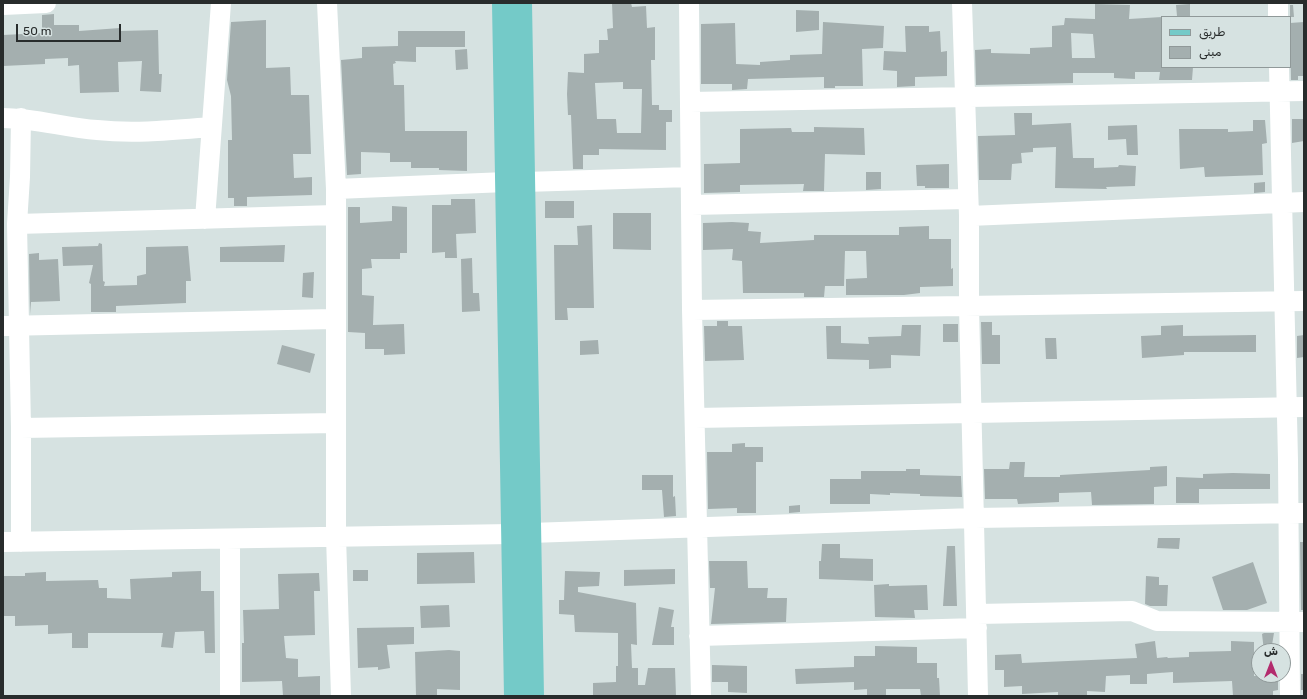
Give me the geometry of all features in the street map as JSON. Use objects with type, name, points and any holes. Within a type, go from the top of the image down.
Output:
[{"type":"main road","points":[[503,3],[515,182],[521,534],[532,696]]},
{"type":"main road","points":[[515,182],[521,3]]},
{"type":"main road","points":[[515,696],[521,534]]},
{"type":"street","points":[[3,5],[46,3]]},
{"type":"street","points":[[205,219],[211,127],[217,76],[221,3]]},
{"type":"street","points":[[327,3],[336,189],[334,319],[336,536],[341,696]]},
{"type":"street","points":[[689,3],[692,310],[698,527],[700,696]]},
{"type":"street","points":[[962,3],[969,208],[969,306],[978,696]]},
{"type":"street","points":[[1278,3],[1278,16]]},
{"type":"street","points":[[1279,68],[1284,302],[1295,407],[1296,622],[1290,696]]},
{"type":"street","points":[[690,102],[1304,91]]},
{"type":"street","points":[[211,127],[132,132],[91,130],[12,118],[20,177],[11,326],[21,428],[12,542],[521,534],[974,518],[1296,514]]},
{"type":"street","points":[[336,189],[690,176]]},
{"type":"street","points":[[691,205],[969,208],[1205,205],[1304,202]]},
{"type":"street","points":[[17,224],[335,215]]},
{"type":"street","points":[[692,310],[1304,301]]},
{"type":"street","points":[[11,326],[334,319]]},
{"type":"street","points":[[695,418],[1295,407]]},
{"type":"street","points":[[21,428],[336,423]]},
{"type":"street","points":[[230,539],[230,696]]},
{"type":"street","points":[[699,636],[1132,611],[1157,621],[1296,622]]},
{"type":"building","points":[[612,3],[631,3],[632,7],[646,6],[647,28],[655,27],[655,60],[651,60],[652,105],[659,105],[659,110],[672,110],[672,122],[666,122],[666,150],[599,149],[599,155],[583,155],[583,169],[573,169],[571,115],[568,115],[568,72],[584,73],[584,54],[599,53],[599,40],[608,40],[607,29],[613,28]],"holes":[[[623,82],[623,89],[642,89],[641,133],[617,133],[616,119],[597,119],[595,83]]]},
{"type":"building","points":[[1095,4],[1130,5],[1129,19],[1161,17],[1161,68],[1193,68],[1192,80],[1159,80],[1160,72],[1135,72],[1135,79],[1114,78],[1114,73],[1073,73],[1073,83],[976,85],[975,50],[991,49],[991,53],[1030,54],[1030,48],[1052,47],[1052,26],[1064,25],[1065,18],[1095,19]],"holes":[[[1071,33],[1093,34],[1095,58],[1072,58]]]},
{"type":"building","points":[[1190,4],[1190,16],[1177,16],[1176,5]]},
{"type":"building","points":[[1290,5],[1293,5],[1294,17],[1290,16]]},
{"type":"building","points":[[796,10],[819,11],[819,30],[796,32]]},
{"type":"building","points":[[54,14],[54,25],[79,25],[79,31],[120,28],[120,31],[158,30],[159,74],[162,74],[161,92],[140,91],[142,61],[118,62],[119,92],[80,93],[79,65],[68,66],[68,58],[45,59],[45,64],[3,66],[3,35],[42,33],[42,15]]},
{"type":"building","points":[[266,20],[266,68],[290,67],[291,95],[309,95],[311,154],[293,154],[294,178],[312,177],[312,195],[247,197],[247,206],[234,206],[234,198],[228,198],[228,140],[232,140],[231,96],[227,80],[231,22]]},
{"type":"building","points":[[823,22],[884,26],[883,48],[862,49],[863,86],[835,86],[835,88],[824,88],[824,77],[748,79],[747,89],[732,90],[732,84],[701,84],[701,24],[735,23],[736,64],[760,65],[760,62],[790,60],[790,55],[822,54]]},
{"type":"building","points":[[1304,22],[1304,76],[1298,76],[1298,80],[1291,80],[1291,23]]},
{"type":"building","points":[[905,26],[929,26],[929,32],[940,31],[941,52],[947,51],[947,76],[915,77],[915,86],[897,87],[897,71],[883,70],[884,51],[906,52]]},
{"type":"building","points":[[398,31],[465,31],[465,47],[416,47],[416,62],[395,61],[396,63],[393,64],[394,85],[404,85],[405,131],[467,131],[467,171],[439,170],[439,168],[411,168],[411,162],[390,162],[390,153],[361,152],[361,174],[347,175],[341,60],[362,58],[362,47],[398,46]]},
{"type":"building","points":[[467,49],[468,69],[456,70],[455,50]]},
{"type":"building","points":[[1014,113],[1032,113],[1032,125],[1071,123],[1073,158],[1094,158],[1094,168],[1118,167],[1119,165],[1136,166],[1135,186],[1106,187],[1107,189],[1055,188],[1056,147],[1033,148],[1033,152],[1021,153],[1022,163],[1012,164],[1011,180],[979,180],[978,136],[1015,135]]},
{"type":"building","points":[[1292,119],[1304,119],[1304,141],[1292,143]]},
{"type":"building","points":[[1253,120],[1265,120],[1267,143],[1262,144],[1263,175],[1205,177],[1204,167],[1180,169],[1179,129],[1228,129],[1228,132],[1253,131]]},
{"type":"building","points":[[1137,125],[1138,155],[1127,155],[1126,139],[1108,140],[1108,126]]},
{"type":"building","points":[[814,127],[864,128],[865,155],[825,154],[824,191],[803,191],[804,184],[740,185],[740,192],[704,193],[704,164],[740,163],[740,129],[791,128],[792,132],[814,132]]},
{"type":"building","points":[[949,164],[949,188],[925,188],[925,186],[917,186],[916,165]]},
{"type":"building","points":[[866,172],[881,172],[881,189],[866,190]]},
{"type":"building","points":[[1265,182],[1265,192],[1254,193],[1254,183]]},
{"type":"building","points":[[451,199],[475,199],[476,233],[456,234],[457,258],[445,258],[445,252],[432,253],[432,205],[451,205]]},
{"type":"building","points":[[545,201],[574,201],[574,218],[545,218]]},
{"type":"building","points":[[392,206],[407,207],[407,253],[400,253],[400,259],[371,259],[372,268],[362,269],[362,295],[374,296],[373,325],[404,324],[405,354],[384,355],[384,349],[365,349],[365,333],[348,332],[348,207],[360,207],[360,223],[392,221]]},
{"type":"building","points":[[613,213],[651,213],[651,250],[613,249]]},
{"type":"building","points":[[703,223],[749,223],[748,231],[761,232],[760,243],[814,240],[814,235],[899,235],[899,227],[929,226],[929,239],[951,239],[951,269],[953,268],[953,286],[920,287],[920,293],[904,295],[846,295],[846,279],[867,278],[866,251],[845,251],[844,286],[825,286],[824,297],[804,297],[804,293],[743,293],[742,261],[732,260],[733,249],[703,250]]},
{"type":"building","points":[[592,225],[594,308],[567,308],[568,320],[555,320],[554,245],[578,245],[577,226]]},
{"type":"building","points":[[99,243],[102,244],[104,286],[137,285],[137,276],[146,274],[146,247],[188,246],[191,281],[186,281],[186,303],[116,306],[116,312],[91,312],[91,284],[89,283],[93,265],[63,266],[62,247],[98,246]]},
{"type":"building","points":[[285,245],[284,262],[220,262],[220,247]]},
{"type":"building","points":[[39,253],[39,260],[58,259],[60,301],[31,302],[30,314],[29,254]]},
{"type":"building","points":[[472,258],[473,293],[479,293],[480,311],[462,312],[461,259]]},
{"type":"building","points":[[314,272],[313,298],[302,297],[303,273]]},
{"type":"building","points":[[717,321],[728,321],[728,326],[742,326],[744,360],[705,361],[704,326],[717,326]]},
{"type":"building","points":[[981,322],[992,322],[992,335],[1000,335],[1000,364],[982,364]]},
{"type":"building","points":[[943,324],[958,324],[958,342],[943,342]]},
{"type":"building","points":[[902,325],[921,325],[920,356],[891,355],[891,368],[869,369],[869,360],[827,359],[826,326],[841,326],[841,343],[869,344],[868,337],[901,336]]},
{"type":"building","points":[[1183,325],[1183,336],[1256,335],[1256,352],[1184,352],[1184,355],[1142,358],[1141,336],[1161,335],[1161,326]]},
{"type":"building","points":[[1304,335],[1304,357],[1297,358],[1297,336]]},
{"type":"building","points":[[1045,338],[1056,338],[1057,359],[1046,359]]},
{"type":"building","points":[[598,340],[599,354],[580,355],[580,341]]},
{"type":"building","points":[[282,345],[315,354],[310,373],[277,364]]},
{"type":"building","points":[[745,443],[745,447],[763,447],[763,462],[756,462],[756,513],[737,513],[737,508],[708,509],[707,452],[732,452],[732,444]]},
{"type":"building","points":[[1010,462],[1025,462],[1024,477],[1060,477],[1060,475],[1150,470],[1150,467],[1167,466],[1167,486],[1154,487],[1154,504],[1092,505],[1091,492],[1059,493],[1059,502],[1018,504],[1017,499],[985,499],[984,469],[1009,469]]},
{"type":"building","points":[[906,469],[920,469],[920,475],[961,476],[962,497],[920,496],[920,494],[890,493],[890,495],[870,494],[870,504],[830,504],[830,479],[861,479],[861,471],[906,471]]},
{"type":"building","points":[[1203,474],[1270,474],[1270,489],[1199,489],[1199,503],[1176,503],[1176,477],[1203,478]]},
{"type":"building","points":[[642,475],[673,475],[673,497],[675,496],[676,516],[664,517],[662,490],[642,490]]},
{"type":"building","points":[[800,505],[800,512],[789,513],[789,506]]},
{"type":"building","points":[[1158,538],[1180,538],[1179,549],[1157,548]]},
{"type":"building","points":[[1300,542],[1304,542],[1303,610],[1301,610]]},
{"type":"building","points":[[822,544],[840,544],[840,558],[873,559],[873,581],[819,579],[819,561],[821,561]]},
{"type":"building","points":[[947,546],[955,546],[957,606],[943,606]]},
{"type":"building","points":[[474,552],[475,583],[417,584],[417,553]]},
{"type":"building","points":[[709,561],[747,561],[748,588],[768,588],[767,598],[787,598],[786,622],[711,624],[715,588],[710,588]]},
{"type":"building","points":[[1253,562],[1267,603],[1247,610],[1223,610],[1212,577]]},
{"type":"building","points":[[675,569],[675,584],[624,586],[624,570]]},
{"type":"building","points":[[353,570],[368,570],[368,581],[353,581]]},
{"type":"building","points":[[201,571],[201,591],[214,591],[215,653],[205,653],[204,631],[175,632],[173,648],[161,647],[163,633],[88,633],[88,648],[72,648],[72,633],[48,634],[48,625],[15,626],[15,616],[3,616],[3,576],[25,576],[25,573],[46,572],[46,581],[98,580],[99,588],[107,588],[107,598],[131,599],[130,579],[172,577],[172,572]]},
{"type":"building","points":[[565,571],[600,572],[599,586],[578,587],[578,592],[636,603],[637,645],[631,644],[632,668],[638,668],[638,685],[645,685],[648,668],[675,668],[676,696],[593,696],[593,683],[616,682],[616,666],[618,666],[618,633],[575,632],[574,615],[559,614],[559,600],[564,600]]},
{"type":"building","points":[[319,573],[320,591],[314,591],[315,635],[284,636],[286,658],[298,659],[298,677],[320,676],[320,696],[283,696],[282,681],[242,682],[242,643],[244,643],[243,610],[279,609],[278,574]]},
{"type":"building","points":[[1146,576],[1159,577],[1159,585],[1168,585],[1167,606],[1150,606],[1145,604]]},
{"type":"building","points":[[889,584],[889,586],[927,585],[928,610],[914,610],[915,618],[875,617],[874,585]]},
{"type":"building","points":[[449,605],[450,627],[421,628],[420,606]]},
{"type":"building","points":[[659,607],[674,610],[671,627],[674,627],[674,645],[652,645]]},
{"type":"building","points":[[414,627],[414,644],[387,645],[390,668],[378,670],[378,667],[358,668],[357,628]]},
{"type":"building","points":[[1274,633],[1272,643],[1263,643],[1262,634]]},
{"type":"building","points":[[1155,641],[1157,658],[1168,658],[1189,657],[1189,652],[1231,651],[1231,641],[1254,642],[1251,643],[1251,683],[1278,683],[1278,690],[1273,691],[1273,696],[1233,696],[1232,681],[1173,683],[1173,672],[1147,674],[1147,684],[1130,684],[1130,675],[1106,676],[1105,692],[1087,691],[1087,696],[1058,696],[1058,692],[1022,694],[1022,686],[1004,687],[1004,670],[995,670],[995,655],[1021,654],[1022,663],[1137,658],[1135,644]]},
{"type":"building","points":[[875,646],[917,647],[917,663],[937,663],[937,678],[939,678],[940,696],[921,696],[920,689],[886,689],[886,696],[867,696],[867,689],[854,690],[854,682],[796,684],[795,669],[854,667],[854,656],[875,656]]},
{"type":"building","points":[[449,650],[460,651],[460,690],[437,689],[437,696],[416,696],[415,652]]},
{"type":"building","points":[[712,665],[747,666],[747,693],[728,692],[728,682],[712,682]]},
{"type":"building","points":[[1301,674],[1304,674],[1304,690],[1301,690]]}]
